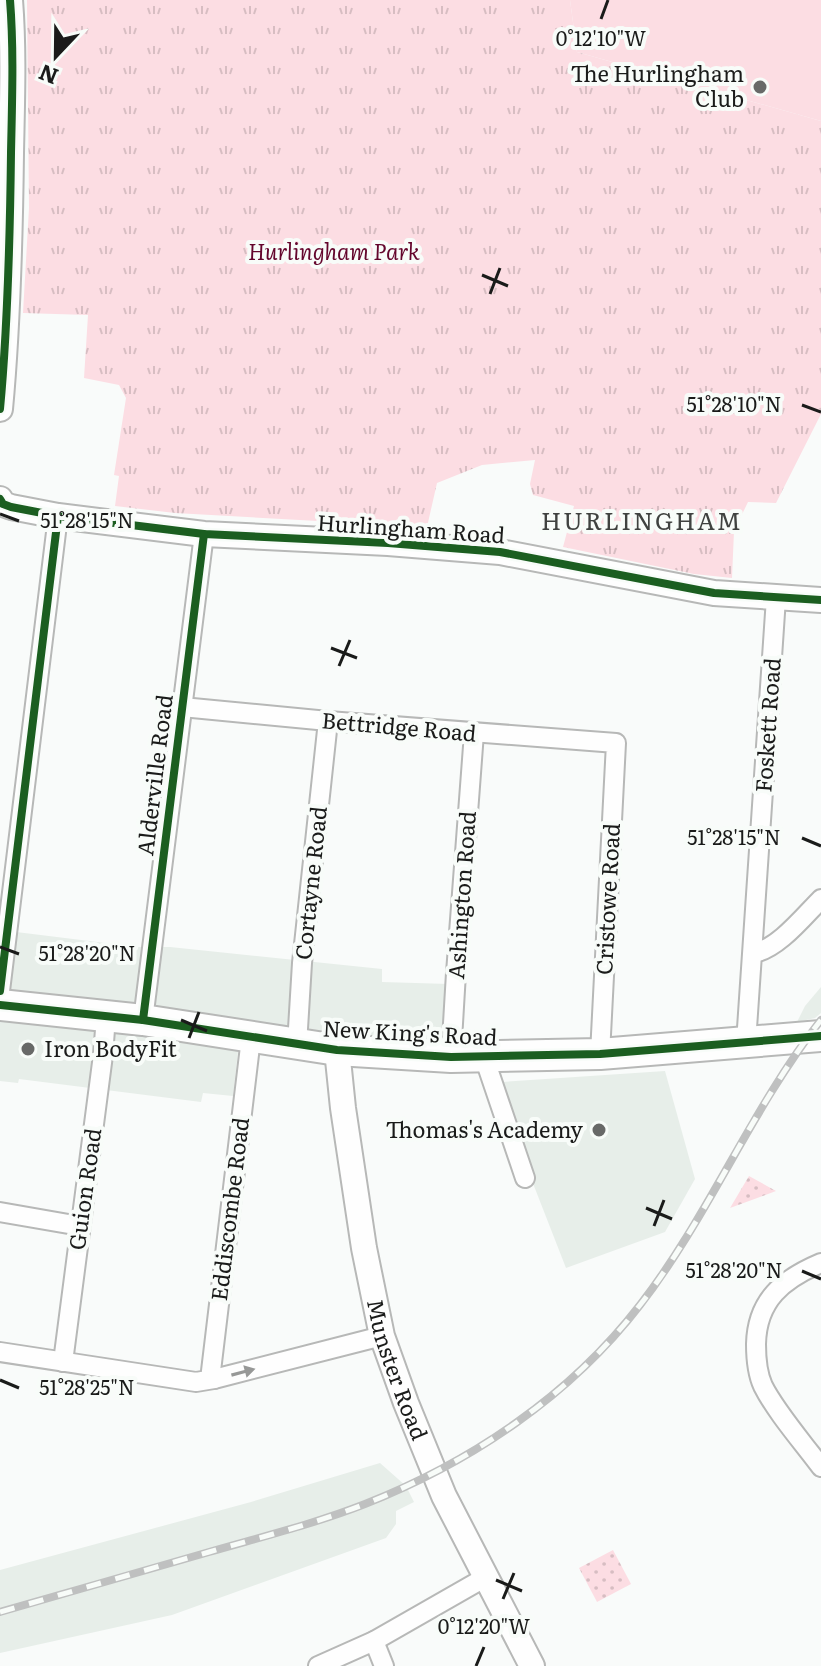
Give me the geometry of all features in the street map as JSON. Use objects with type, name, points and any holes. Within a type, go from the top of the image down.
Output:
[{"type":"main road","name":"New King's Road","points":[[0,1005],[143,1020],[337,1050],[451,1057],[600,1054],[821,1036]]},
{"type":"street","points":[[0,409],[6,347],[10,229],[13,92],[10,0]]},
{"type":"street","name":"Hurlingham Road","points":[[0,499],[11,507],[58,516],[204,534],[500,552],[703,591],[821,600]]},
{"type":"street","points":[[0,991],[58,516]]},
{"type":"street","name":"Alderville Road","points":[[143,1020],[204,534]]},
{"type":"street","name":"Foskett Road","points":[[746,1043],[776,598]]},
{"type":"street","name":"Bettridge Road","points":[[182,707],[616,743]]},
{"type":"street","name":"Cortayne Road","points":[[297,1045],[302,963],[328,721]]},
{"type":"street","name":"Ashington Road","points":[[451,1057],[474,733]]},
{"type":"street","name":"Cristowe Road","points":[[600,1054],[616,743]]},
{"type":"street","points":[[753,953],[762,952],[777,942],[821,899]]},
{"type":"street","name":"Guion Road","points":[[63,1362],[106,1017]]},
{"type":"street","name":"Eddiscombe Road","points":[[214,1379],[211,1371],[251,1038]]},
{"type":"street","name":"Munster Road","points":[[337,1050],[364,1248],[382,1336],[444,1496],[532,1666]]},
{"type":"street","points":[[484,1057],[525,1178]]},
{"type":"street","points":[[0,1212],[80,1226]]},
{"type":"street","points":[[821,1263],[799,1272],[780,1287],[764,1307],[756,1333],[756,1363],[763,1386],[821,1467]]},
{"type":"street","points":[[0,1352],[196,1382],[382,1336]]},
{"type":"street","points":[[318,1666],[374,1641],[486,1577]]},
{"type":"street","points":[[374,1641],[384,1666]]},
{"type":"shaded area","points":[[0,930],[138,947],[170,947],[382,969],[382,982],[449,984],[449,1038],[437,1048],[0,998]]},
{"type":"shaded area","points":[[821,987],[821,1013],[815,1018],[797,1022],[805,1006]]},
{"type":"shaded area","points":[[0,1016],[228,1041],[238,1052],[233,1096],[203,1093],[201,1102],[19,1079],[18,1083],[0,1081]]},
{"type":"shaded area","name":"Thomas's Academy","points":[[665,1071],[695,1179],[665,1232],[566,1268],[534,1186],[502,1082]]},
{"type":"shaded area","points":[[380,1463],[406,1486],[414,1502],[396,1511],[396,1524],[386,1538],[172,1615],[0,1653],[0,1570],[251,1502]]},
{"type":"green space","name":"Hurlingham Park","points":[[27,0],[570,0],[577,52],[821,121],[821,414],[776,503],[748,502],[734,531],[732,578],[694,574],[563,547],[574,506],[533,495],[530,484],[535,460],[482,465],[437,483],[427,527],[175,513],[115,506],[119,476],[114,475],[126,398],[119,385],[84,378],[88,315],[23,313],[29,208]]},
{"type":"green space","name":"The Hurlingham Club","points":[[570,0],[821,0],[821,121],[577,52]]},
{"type":"green space","points":[[749,1176],[776,1191],[730,1208]]},
{"type":"green space","points":[[613,1550],[631,1584],[597,1602],[579,1568]]},
{"type":"railway","points":[[0,1612],[346,1511],[443,1468],[516,1423],[582,1369],[640,1305],[688,1235],[773,1090],[821,1020]]},
{"type":"cycle path","points":[[0,409],[10,217],[10,0]]},
{"type":"cycle path","points":[[0,499],[11,507],[58,516],[204,534],[500,552],[714,593],[821,600]]},
{"type":"cycle path","points":[[0,991],[58,516]]},
{"type":"cycle path","points":[[143,1020],[204,534]]},
{"type":"cycle path","points":[[0,1005],[143,1020],[337,1050],[451,1057],[600,1054],[821,1036]]},
{"type":"place","name":"The Hurlingham Club","points":[[760,87]]},
{"type":"place","name":"Iron BodyFit","points":[[28,1049]]},
{"type":"place","name":"Thomas's Academy","points":[[599,1130]]},
{"type":"district","name":"HURLINGHAM","points":[[642,522]]}]
